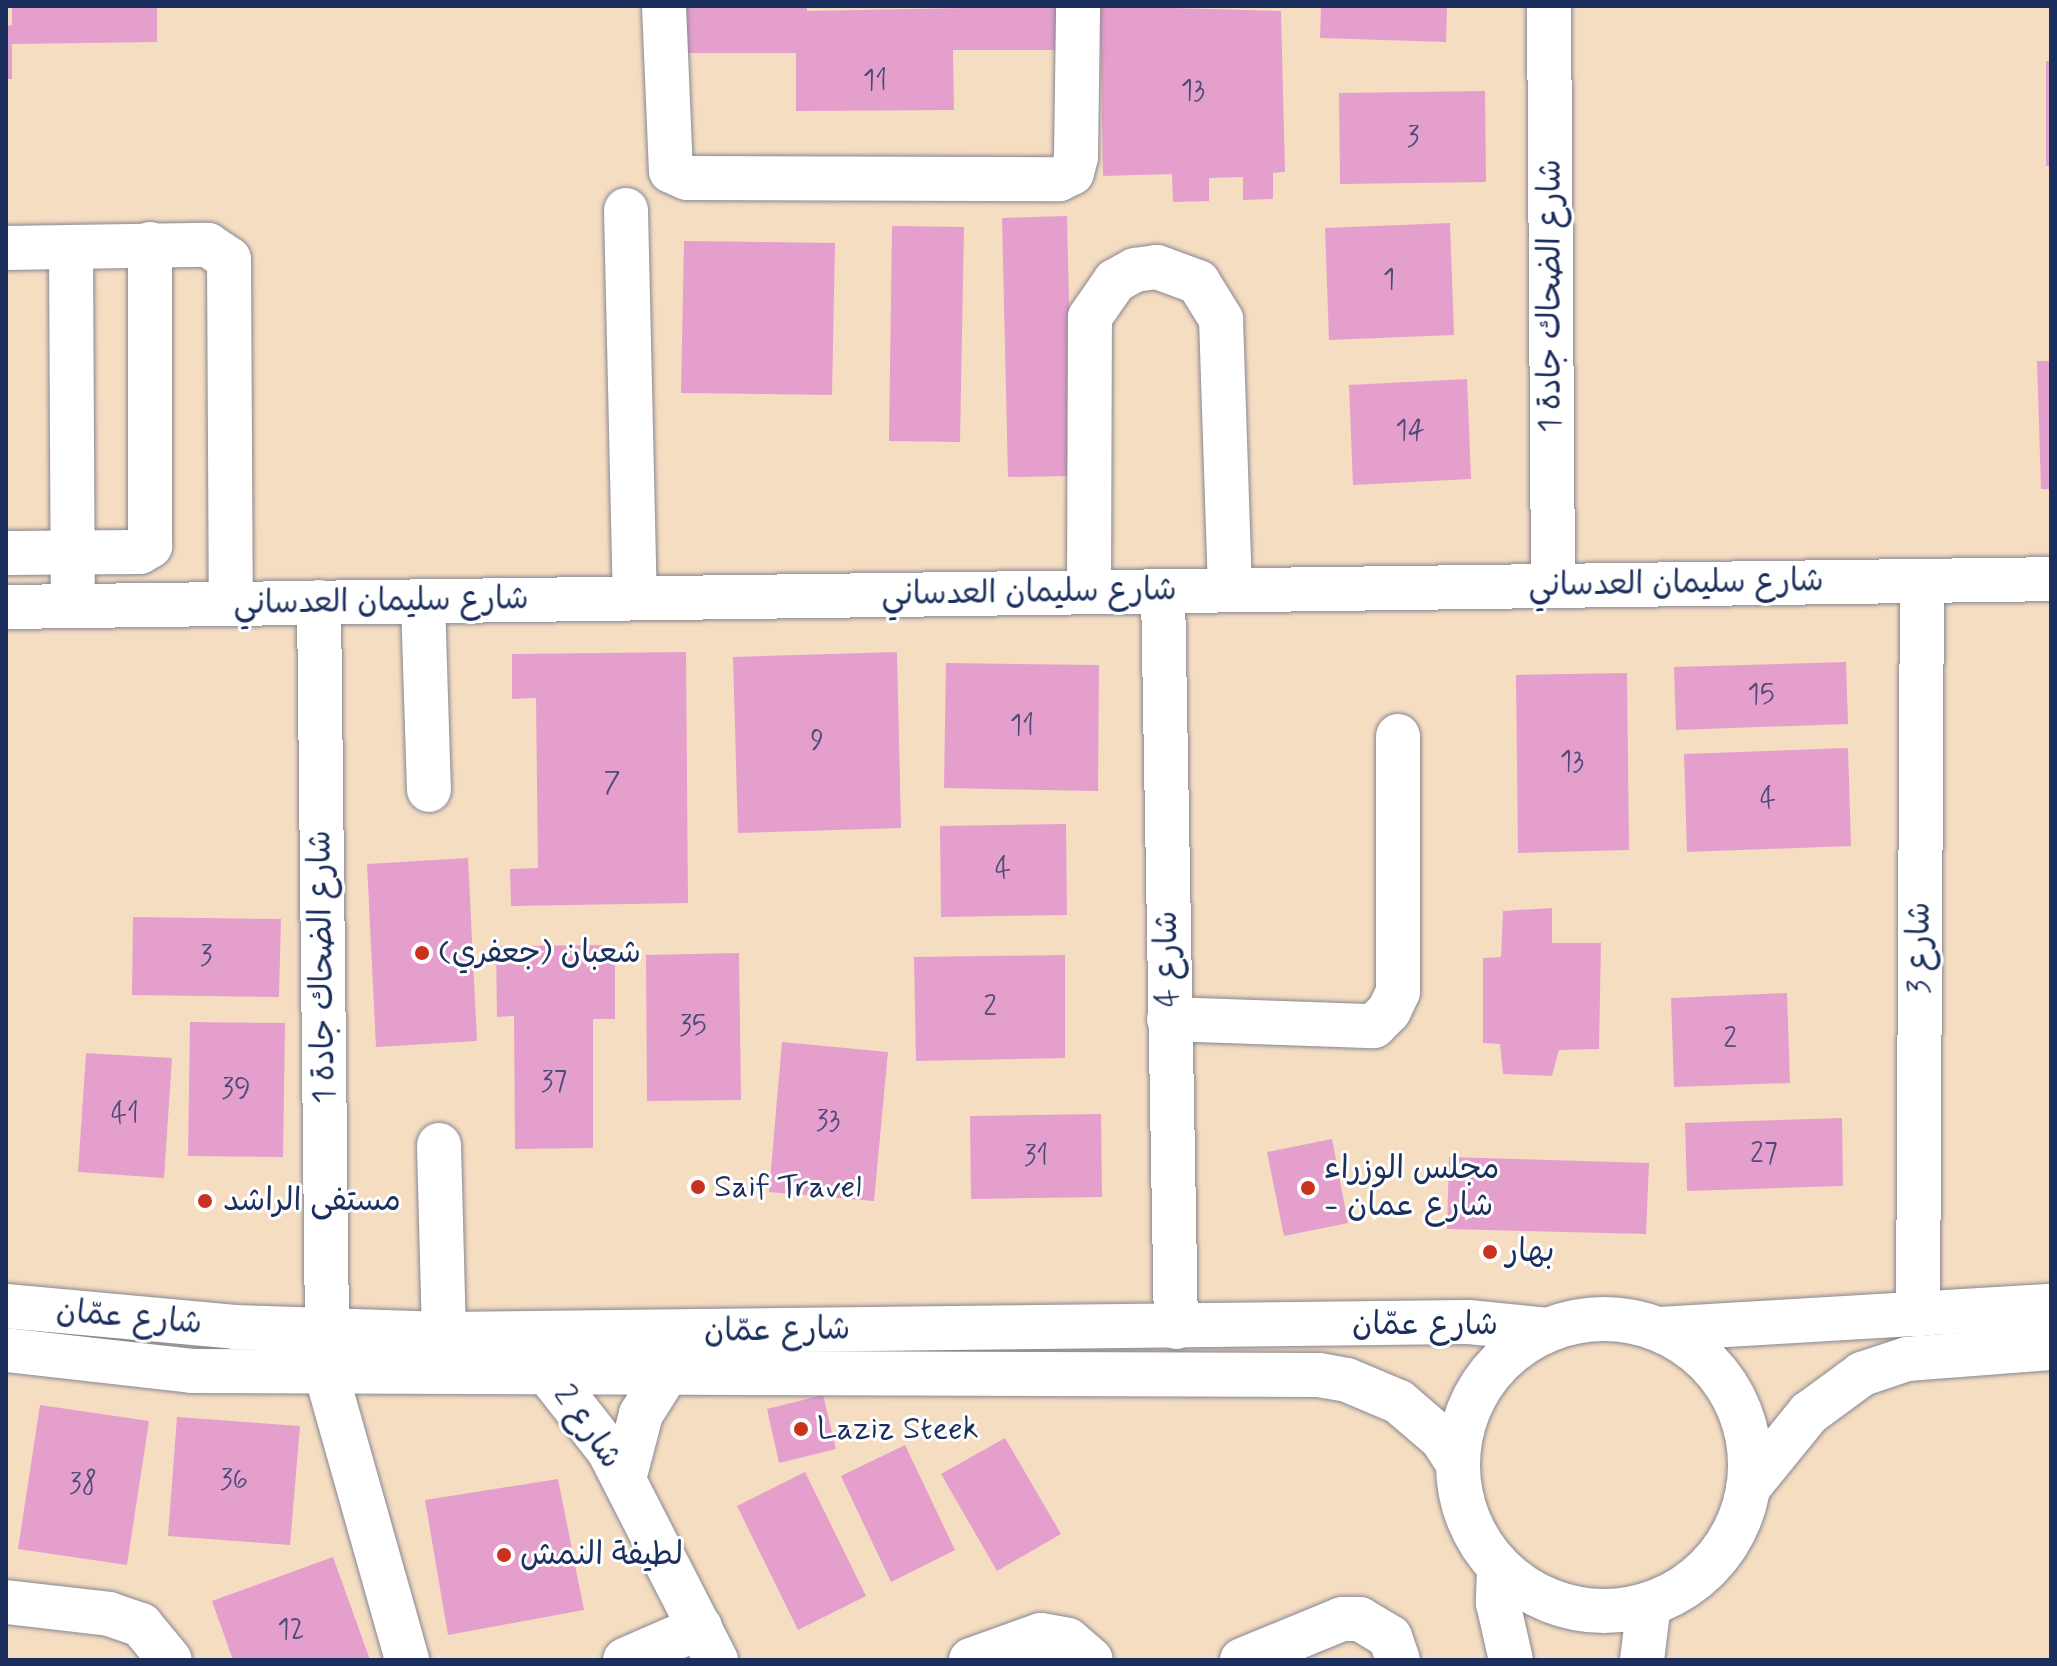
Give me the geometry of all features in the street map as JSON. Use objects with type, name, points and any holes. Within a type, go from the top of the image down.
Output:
[{"type":"street","points":[[664,6],[671,171],[687,178],[1028,179],[1072,173],[1078,6]]},
{"type":"street","name":"شارع الضحاك جادة 1","points":[[1549,6],[1553,586]]},
{"type":"street","points":[[626,210],[635,598]]},
{"type":"street","points":[[6,553],[140,552],[150,546],[150,244]]},
{"type":"street","points":[[6,248],[208,245],[229,259],[231,604]]},
{"type":"street","points":[[71,249],[73,606]]},
{"type":"street","points":[[1089,592],[1090,317],[1115,281],[1135,270],[1157,267],[1198,282],[1221,319],[1230,590]]},
{"type":"street","name":"شارع سليمان العدساني","points":[[6,607],[2051,579]]},
{"type":"street","name":"شارع 3","points":[[1918,1315],[1922,581]]},
{"type":"street","name":"شارع 4","points":[[1163,591],[1176,1327]]},
{"type":"street","points":[[423,601],[429,790]]},
{"type":"street","name":"شارع الضحاك جادة 1","points":[[319,602],[326,1352],[407,1660]]},
{"type":"street","points":[[1169,1019],[1374,1026],[1389,1011],[1398,992],[1398,736]]},
{"type":"street","points":[[439,1145],[444,1334]]},
{"type":"street","name":"شارع عمّان","points":[[6,1306],[326,1352],[550,1376],[1319,1375],[1347,1380],[1399,1402],[1442,1439],[1457,1462]]},
{"type":"street","points":[[2051,1306],[1660,1329],[1623,1320],[1585,1320],[1548,1330],[1494,1369],[1462,1429],[1457,1462],[1468,1519],[1499,1568],[1554,1603],[1585,1610],[1649,1604],[1678,1591],[1724,1547],[1748,1488],[1809,1413],[1862,1374],[1907,1359],[2051,1348]]},
{"type":"street","name":"شارع عمّان","points":[[6,1350],[192,1371],[444,1334],[1469,1322],[1548,1330]]},
{"type":"street","points":[[1660,1329],[1696,1352],[1731,1393],[1748,1445],[1748,1488]]},
{"type":"street","name":"شارع 2","points":[[550,1376],[591,1425],[624,1479],[708,1644]]},
{"type":"street","name":"شارع 2","points":[[624,1479],[641,1414],[665,1376]]},
{"type":"street","points":[[1499,1568],[1498,1603],[1511,1660]]},
{"type":"street","points":[[6,1602],[119,1618],[141,1625],[170,1660]]},
{"type":"street","points":[[1642,1660],[1649,1604]]},
{"type":"street","points":[[1242,1660],[1342,1619],[1360,1619],[1390,1637],[1398,1660]]},
{"type":"street","points":[[971,1660],[1041,1635],[1068,1640],[1091,1660]]},
{"type":"street","points":[[625,1660],[708,1644]]},
{"type":"building","points":[[12,6],[157,6],[157,42],[12,44],[12,79],[6,79],[6,26],[12,25]]},
{"type":"building","points":[[682,6],[807,6],[807,11],[1071,6],[1071,50],[953,50],[954,110],[796,111],[796,53],[682,53]]},
{"type":"building","points":[[1100,6],[1281,11],[1285,172],[1273,173],[1273,199],[1243,200],[1243,177],[1209,178],[1209,201],[1173,202],[1172,174],[1103,176]]},
{"type":"building","points":[[1321,6],[1447,6],[1446,42],[1320,38]]},
{"type":"building","points":[[2046,61],[2051,61],[2051,166],[2046,166]]},
{"type":"building","points":[[1485,91],[1486,182],[1340,184],[1339,93]]},
{"type":"building","points":[[1067,216],[1073,476],[1008,477],[1002,218]]},
{"type":"building","points":[[1450,223],[1454,335],[1329,340],[1325,228]]},
{"type":"building","points":[[892,226],[964,227],[960,442],[889,441]]},
{"type":"building","points":[[684,241],[835,243],[832,395],[681,393]]},
{"type":"building","points":[[2037,361],[2051,361],[2051,489],[2041,489]]},
{"type":"building","points":[[1467,379],[1471,479],[1353,485],[1349,385]]},
{"type":"building","points":[[686,652],[688,903],[511,906],[510,869],[538,868],[536,698],[512,699],[512,654]]},
{"type":"building","points":[[897,652],[901,828],[738,833],[733,657]]},
{"type":"building","points":[[1846,662],[1848,724],[1676,730],[1674,667]]},
{"type":"building","points":[[946,663],[1099,665],[1098,791],[944,788]]},
{"type":"building","points":[[1627,673],[1629,850],[1518,853],[1516,675]]},
{"type":"building","points":[[1848,748],[1851,846],[1687,852],[1684,754]]},
{"type":"building","points":[[1066,824],[1067,915],[941,917],[940,826]]},
{"type":"building","name":"شعبان (جعفري)","points":[[468,858],[477,1041],[376,1047],[367,864]]},
{"type":"building","points":[[1552,908],[1552,943],[1601,943],[1599,1049],[1559,1050],[1552,1076],[1503,1074],[1500,1044],[1483,1043],[1483,958],[1501,957],[1503,911]]},
{"type":"building","points":[[133,917],[281,919],[279,997],[132,995]]},
{"type":"building","points":[[615,945],[615,1019],[593,1019],[593,1148],[515,1149],[514,1016],[497,1017],[496,946]]},
{"type":"building","points":[[739,953],[741,1100],[647,1101],[646,955]]},
{"type":"building","points":[[1065,955],[1065,1058],[916,1061],[914,957]]},
{"type":"building","points":[[1787,993],[1790,1083],[1674,1087],[1671,998]]},
{"type":"building","points":[[190,1022],[285,1023],[283,1157],[188,1156]]},
{"type":"building","points":[[782,1042],[888,1052],[874,1201],[769,1192]]},
{"type":"building","points":[[86,1053],[172,1058],[164,1178],[78,1172]]},
{"type":"building","points":[[1101,1114],[1102,1197],[971,1199],[970,1116]]},
{"type":"building","points":[[1842,1118],[1843,1186],[1687,1191],[1685,1123]]},
{"type":"building","name":"مجلس الوزراء - شارع عمان","points":[[1332,1139],[1348,1223],[1284,1236],[1267,1152]]},
{"type":"building","points":[[1449,1157],[1649,1163],[1646,1234],[1447,1229]]},
{"type":"building","name":"Laziz Steek","points":[[823,1395],[836,1449],[779,1463],[767,1409]]},
{"type":"building","points":[[40,1405],[149,1421],[127,1565],[18,1549]]},
{"type":"building","points":[[177,1417],[300,1426],[290,1545],[168,1536]]},
{"type":"building","points":[[1005,1438],[1061,1534],[997,1571],[941,1474]]},
{"type":"building","points":[[905,1445],[955,1550],[891,1582],[841,1476]]},
{"type":"building","points":[[805,1472],[866,1596],[798,1630],[737,1506]]},
{"type":"building","name":"لطيفة النمش","points":[[558,1479],[584,1610],[448,1635],[425,1500]]},
{"type":"building","points":[[333,1557],[370,1660],[233,1660],[212,1601]]},
{"type":"place","name":"شعبان (جعفري)","points":[[422,953]]},
{"type":"place","name":"Saif Travel","points":[[698,1187]]},
{"type":"place","name":"مجلس الوزراء - شارع عمان","points":[[1308,1188]]},
{"type":"place","name":"مستفى الراشد","points":[[205,1201]]},
{"type":"place","name":"بهار","points":[[1490,1252]]},
{"type":"place","name":"Laziz Steek","points":[[801,1429]]},
{"type":"place","name":"لطيفة النمش","points":[[504,1555]]}]
